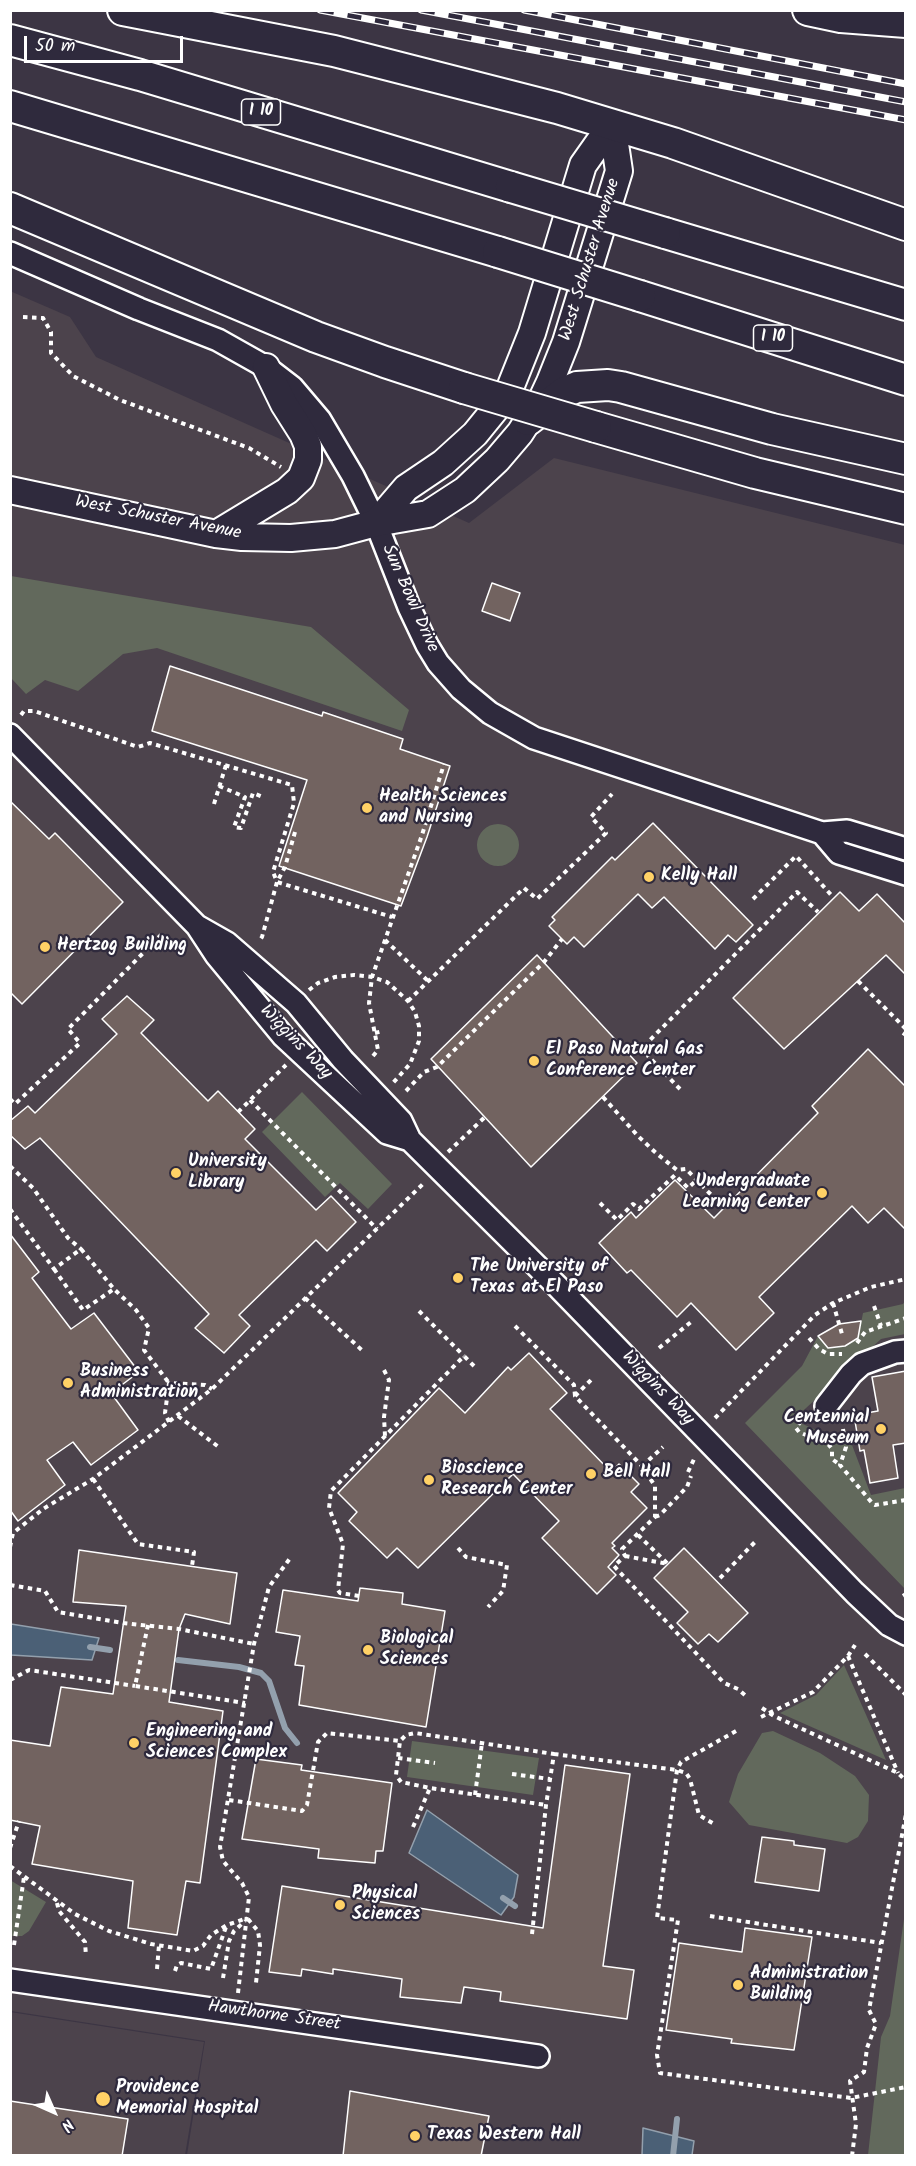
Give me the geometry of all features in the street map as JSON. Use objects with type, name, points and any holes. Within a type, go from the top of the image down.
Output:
[{"type":"highway","points":[[123,10],[334,51],[612,124],[717,158],[906,225]]},
{"type":"highway","points":[[808,10],[841,17],[906,22]]},
{"type":"highway","name":"I 10","points":[[10,40],[151,79],[906,305]]},
{"type":"highway","name":"I 10","points":[[10,106],[498,252],[906,380]]},
{"type":"highway","points":[[10,208],[316,337],[385,362],[464,388],[755,473],[906,508]]},
{"type":"highway","points":[[528,420],[565,392],[577,387],[608,385],[772,429],[906,459]]},
{"type":"main road","name":"West Schuster Avenue","points":[[10,490],[216,534],[242,537],[291,538],[334,534],[376,523],[428,514],[450,501],[497,460],[543,397],[558,364],[619,171],[612,124]]},
{"type":"main road","name":"West Schuster Avenue","points":[[376,523],[406,488],[443,463],[475,434],[510,388],[532,333],[583,165],[612,124]]},
{"type":"main road","points":[[216,534],[286,491],[301,478],[308,460],[308,446],[303,434],[284,404],[266,367]]},
{"type":"street","name":"Sun Bowl Drive","points":[[10,253],[139,309],[218,340],[266,367],[292,387],[320,420],[352,476],[376,523],[409,607],[427,645],[438,663],[461,689],[490,713],[534,738],[822,833],[839,854],[906,874]]},
{"type":"street","name":"Wiggins Way","points":[[10,735],[197,926],[216,956],[297,1050],[387,1133],[410,1140]]},
{"type":"street","points":[[822,833],[847,831],[906,849]]},
{"type":"street","name":"Wiggins Way","points":[[197,926],[226,944],[296,1003],[343,1060],[401,1121],[410,1140],[855,1593],[889,1624],[906,1634]]},
{"type":"street","points":[[826,1406],[851,1374],[862,1364],[895,1352],[906,1351]]},
{"type":"street","name":"Hawthorne Street","points":[[10,1980],[538,2056]]},
{"type":"path","points":[[23,316],[43,318],[51,332],[51,353],[73,376],[120,400],[249,448],[284,470]]},
{"type":"path","points":[[21,715],[24,711],[34,711],[138,747],[150,743],[292,785],[294,803],[273,872],[277,882]]},
{"type":"path","points":[[373,1056],[378,1050],[369,1003],[372,977],[422,835],[444,764]]},
{"type":"path","points":[[214,804],[226,765]]},
{"type":"path","points":[[219,786],[245,797],[234,826],[241,828],[253,793],[263,797]]},
{"type":"path","points":[[408,1001],[524,888],[537,899],[606,833],[591,817],[612,794]]},
{"type":"path","points":[[259,941],[277,882],[285,867],[296,832]]},
{"type":"path","points":[[753,898],[796,856],[833,897]]},
{"type":"path","points":[[277,882],[392,917]]},
{"type":"path","points":[[680,1089],[648,1056],[649,1041],[797,892],[818,912]]},
{"type":"path","points":[[10,1098],[15,1104],[80,1043],[68,1029],[161,935]]},
{"type":"path","points":[[406,1091],[424,1072],[445,1059],[544,962],[562,939]]},
{"type":"path","points":[[385,940],[428,981]]},
{"type":"path","points":[[304,995],[318,983],[335,977],[354,975],[387,982],[408,1001],[415,1012],[419,1026],[419,1041],[410,1064],[387,1088]]},
{"type":"path","points":[[858,981],[906,1030],[903,1036],[906,1038]]},
{"type":"path","points":[[375,1033],[383,1031]]},
{"type":"path","points":[[238,1112],[287,1064]]},
{"type":"path","points":[[603,1096],[656,1153],[676,1170],[686,1168],[724,1208]]},
{"type":"path","points":[[250,1100],[377,1229]]},
{"type":"path","points":[[443,1157],[485,1117]]},
{"type":"path","points":[[10,1166],[33,1188],[68,1238],[81,1249],[114,1289],[136,1310],[149,1328],[144,1350],[170,1383],[165,1413],[169,1422]]},
{"type":"path","points":[[600,1203],[617,1220],[633,1204],[639,1209],[675,1175],[688,1188],[697,1179]]},
{"type":"path","points":[[10,1547],[13,1533],[43,1509],[93,1479],[212,1389],[426,1180]]},
{"type":"path","points":[[10,1209],[83,1310],[114,1289]]},
{"type":"path","points":[[54,1269],[81,1249]]},
{"type":"path","points":[[715,1418],[815,1315],[832,1303],[871,1287],[906,1279]]},
{"type":"path","points":[[306,1298],[364,1352]]},
{"type":"path","points":[[832,1303],[842,1334]]},
{"type":"path","points":[[874,1306],[881,1326]]},
{"type":"path","points":[[419,1311],[475,1367]]},
{"type":"path","points":[[809,1338],[819,1349],[828,1354],[837,1355],[851,1350],[865,1332],[906,1318]]},
{"type":"path","points":[[659,1348],[691,1322]]},
{"type":"path","points":[[515,1326],[574,1385],[575,1396],[642,1466],[655,1486],[655,1517]]},
{"type":"path","points":[[359,1596],[340,1593],[338,1590],[343,1560],[342,1538],[329,1508],[331,1491],[464,1356]]},
{"type":"path","points":[[384,1370],[389,1380],[384,1416],[385,1436]]},
{"type":"path","points":[[575,1396],[594,1377]]},
{"type":"path","points":[[170,1383],[205,1385],[212,1389]]},
{"type":"path","points":[[178,1416],[220,1448]]},
{"type":"path","points":[[801,1421],[796,1428],[799,1432],[829,1446],[832,1449],[832,1459],[840,1465],[873,1504],[906,1500]]},
{"type":"path","points":[[840,1465],[846,1447],[843,1429]]},
{"type":"path","points":[[642,1466],[663,1447]]},
{"type":"path","points":[[625,1556],[622,1549],[687,1487],[697,1454]]},
{"type":"path","points":[[93,1479],[138,1544],[194,1552],[192,1566]]},
{"type":"path","points":[[625,1556],[668,1564],[637,1534]]},
{"type":"path","points":[[720,1578],[755,1542]]},
{"type":"path","points":[[458,1548],[466,1557],[507,1565],[503,1591],[488,1607]]},
{"type":"path","points":[[625,1556],[614,1566],[724,1683],[738,1689],[746,1696]]},
{"type":"path","points":[[240,1981],[249,1897],[247,1890],[223,1861],[220,1847],[230,1800],[254,1644],[269,1587],[291,1557]]},
{"type":"path","points":[[10,1585],[45,1591],[58,1612],[254,1644]]},
{"type":"path","points":[[135,1686],[148,1625]]},
{"type":"path","points":[[761,1717],[813,1692],[848,1656],[855,1645]]},
{"type":"path","points":[[865,1654],[906,1695]]},
{"type":"path","points":[[848,1656],[898,1773]]},
{"type":"path","points":[[10,1680],[29,1670],[244,1703]]},
{"type":"path","points":[[762,1708],[898,1773],[906,1781]]},
{"type":"path","points":[[736,1731],[681,1762],[677,1770],[657,1918],[678,1920],[657,2055],[660,2073],[851,2098],[906,2087]]},
{"type":"path","points":[[230,1800],[302,1811],[307,1805],[318,1742],[327,1733],[400,1741]]},
{"type":"path","points":[[546,1805],[401,1782],[396,1775],[400,1741],[406,1735],[415,1733],[677,1770],[686,1773],[690,1779],[699,1815],[714,1824]]},
{"type":"path","points":[[475,1795],[482,1743]]},
{"type":"path","points":[[532,1934],[554,1754]]},
{"type":"path","points":[[398,1758],[435,1763]]},
{"type":"path","points":[[512,1774],[550,1779]]},
{"type":"path","points":[[413,1827],[430,1788]]},
{"type":"path","points":[[852,2156],[855,2124],[850,2081],[864,2072],[867,2048],[876,2024],[869,2010],[906,1814]]},
{"type":"path","points":[[10,1848],[19,1821]]},
{"type":"path","points":[[10,1866],[75,1914],[109,1931],[159,1945],[194,1951],[203,1946],[211,1935],[227,1925],[248,1918]]},
{"type":"path","points":[[14,1946],[24,1877]]},
{"type":"path","points":[[57,1902],[59,1911],[85,1942],[86,1956]]},
{"type":"path","points":[[710,1916],[881,1943]]},
{"type":"path","points":[[223,1978],[229,1941],[234,1931],[248,1918]]},
{"type":"path","points":[[248,1918],[258,1931],[260,1945],[256,1983]]},
{"type":"path","points":[[175,1971],[177,1965],[181,1963],[211,1969],[227,1925]]},
{"type":"path","points":[[157,1969],[159,1945]]},
{"type":"shaded area","name":"The University of Texas at El Paso","points":[[10,291],[70,317],[96,357],[469,523],[554,458],[905,545],[905,2155],[187,2155],[205,2041],[11,2011]]},
{"type":"shaded area","name":"Providence Memorial Hospital","points":[[10,2012],[204,2042],[185,2155],[11,2155]]},
{"type":"green space","points":[[11,576],[311,627],[409,710],[402,731],[157,648],[123,654],[78,691],[45,680],[26,694],[11,678]]},
{"type":"green space","points":[[498,824],[513,830],[519,845],[513,860],[498,866],[483,860],[477,845],[483,830]]},
{"type":"green space","points":[[302,1092],[392,1184],[368,1209],[340,1183],[325,1197],[262,1132]]},
{"type":"green space","points":[[905,1301],[905,1334],[881,1339],[793,1420],[852,1445],[871,1495],[905,1488],[905,1589],[745,1423],[802,1366],[818,1336],[828,1348],[845,1346],[858,1338],[863,1313],[903,1304]]},
{"type":"green space","points":[[844,1665],[886,1760],[780,1713],[816,1695]]},
{"type":"green space","points":[[773,1731],[820,1753],[855,1776],[869,1795],[868,1821],[858,1837],[847,1843],[749,1825],[729,1802],[738,1774],[762,1733]]},
{"type":"green space","points":[[412,1741],[539,1758],[533,1795],[407,1777]]},
{"type":"green space","points":[[10,1880],[46,1902],[29,1931],[22,1936],[11,1936]]},
{"type":"green space","points":[[905,1912],[905,2155],[868,2155],[881,2037],[890,2016]]},
{"type":"water","points":[[10,1624],[99,1638],[92,1660],[11,1655]]},
{"type":"water","points":[[427,1810],[518,1875],[514,1897],[501,1915],[409,1853]]},
{"type":"water","points":[[643,2128],[694,2141],[692,2155],[642,2155]]},
{"type":"building","points":[[492,583],[520,593],[510,621],[482,611]]},
{"type":"building","name":"Health Sciences and Nursing","points":[[170,666],[322,716],[323,712],[403,739],[400,749],[450,766],[401,906],[279,866],[307,780],[152,731]]},
{"type":"building","name":"Hertzog Building","points":[[10,801],[49,839],[55,833],[123,902],[22,1004],[10,992]]},
{"type":"building","name":"Kelly Hall","points":[[653,823],[753,925],[736,942],[728,935],[715,949],[664,897],[652,908],[638,894],[584,947],[574,937],[567,944],[549,926],[555,920],[552,917],[612,857],[615,860]]},
{"type":"building","points":[[840,892],[859,911],[877,894],[906,924],[906,975],[886,955],[784,1049],[733,998]]},
{"type":"building","name":"El Paso Natural Gas Conference Center","points":[[537,955],[637,1063],[531,1167],[431,1059]]},
{"type":"building","name":"University Library","points":[[127,996],[154,1020],[141,1033],[208,1101],[218,1091],[255,1129],[245,1139],[316,1210],[331,1196],[356,1222],[327,1251],[316,1240],[239,1315],[250,1326],[224,1353],[195,1328],[209,1314],[40,1138],[25,1149],[10,1135],[10,1121],[28,1106],[35,1113],[117,1034],[102,1019]]},
{"type":"building","name":"Undergraduate Learning Center","points":[[868,1049],[906,1087],[906,1230],[884,1208],[868,1223],[852,1206],[759,1297],[774,1313],[736,1350],[691,1303],[677,1317],[631,1270],[627,1273],[599,1243],[631,1212],[636,1218],[675,1180],[714,1218],[818,1113],[812,1106]]},
{"type":"building","name":"Business Administration","points":[[10,1234],[39,1272],[32,1278],[71,1329],[94,1313],[139,1372],[111,1393],[138,1430],[91,1465],[73,1442],[47,1460],[65,1485],[18,1521],[10,1510]]},
{"type":"building","points":[[861,1321],[858,1338],[845,1346],[828,1348],[818,1336],[839,1324]]},
{"type":"building","points":[[529,1353],[567,1393],[550,1409],[611,1472],[619,1464],[639,1484],[631,1492],[647,1508],[612,1543],[615,1546],[612,1548],[619,1555],[608,1567],[616,1575],[597,1594],[542,1538],[559,1521],[513,1474],[418,1568],[397,1548],[387,1558],[349,1521],[357,1512],[338,1493],[439,1388],[465,1413],[508,1367],[511,1370]]},
{"type":"building","name":"Centennial Museum","points":[[906,1371],[906,1443],[893,1445],[898,1478],[870,1483],[864,1450],[860,1451],[854,1415],[878,1411],[872,1377]]},
{"type":"building","points":[[684,1548],[748,1613],[718,1642],[709,1634],[698,1644],[677,1623],[688,1612],[654,1578]]},
{"type":"building","name":"Engineering and Sciences Complex","points":[[79,1550],[237,1573],[230,1624],[185,1614],[179,1629],[169,1702],[223,1711],[200,1883],[186,1881],[177,1935],[128,1928],[133,1881],[32,1864],[40,1826],[10,1820],[10,1740],[50,1746],[61,1687],[113,1694],[126,1606],[73,1602]]},
{"type":"building","name":"Biological Sciences","points":[[360,1588],[403,1593],[402,1604],[445,1611],[426,1727],[299,1705],[304,1666],[295,1665],[300,1636],[276,1632],[283,1590],[358,1601]]},
{"type":"building","points":[[256,1759],[302,1765],[301,1770],[392,1783],[383,1851],[376,1851],[375,1863],[318,1858],[319,1849],[242,1839]]},
{"type":"building","name":"Physical Sciences","points":[[565,1765],[630,1774],[603,1966],[634,1970],[627,2019],[500,2001],[501,1992],[464,1987],[461,2003],[400,1997],[402,1979],[333,1969],[333,1974],[302,1969],[301,1976],[269,1972],[282,1886],[543,1928]]},
{"type":"building","points":[[762,1837],[794,1841],[794,1845],[825,1849],[819,1891],[755,1882]]},
{"type":"building","name":"Administration Building","points":[[745,1928],[812,1937],[794,2050],[731,2043],[732,2039],[666,2030],[679,1943],[742,1952]]},
{"type":"building","name":"Texas Western Hall","points":[[350,2091],[489,2116],[481,2156],[343,2156]]},
{"type":"building","points":[[10,2101],[128,2119],[122,2156],[10,2156]]},
{"type":"waterway","points":[[90,1647],[110,1650]]},
{"type":"waterway","points":[[178,1660],[239,1667],[261,1673],[269,1681],[285,1728],[297,1743]]},
{"type":"waterway","points":[[503,1898],[515,1906]]},
{"type":"waterway","points":[[673,2156],[677,2119]]},
{"type":"railway","points":[[320,10],[906,120]]},
{"type":"railway","points":[[421,10],[906,102]]},
{"type":"railway","points":[[524,10],[906,84]]},
{"type":"place","name":"Health Sciences and Nursing","points":[[367,808]]},
{"type":"place","name":"Kelly Hall","points":[[649,877]]},
{"type":"place","name":"Hertzog Building","points":[[45,947]]},
{"type":"place","name":"El Paso Natural Gas Conference Center","points":[[534,1061]]},
{"type":"place","name":"University Library","points":[[176,1173]]},
{"type":"place","name":"Undergraduate Learning Center","points":[[822,1193]]},
{"type":"place","name":"The University of Texas at El Paso","points":[[458,1278]]},
{"type":"place","name":"Business Administration","points":[[68,1383]]},
{"type":"place","name":"Centennial Museum","points":[[881,1429]]},
{"type":"place","name":"Bell Hall","points":[[591,1474]]},
{"type":"place","name":"Bioscience Research Center","points":[[429,1480]]},
{"type":"place","name":"Biological Sciences","points":[[368,1650]]},
{"type":"place","name":"Engineering and Sciences Complex","points":[[134,1743]]},
{"type":"place","name":"Physical Sciences","points":[[340,1905]]},
{"type":"place","name":"Administration Building","points":[[738,1985]]},
{"type":"place","name":"Providence Memorial Hospital","points":[[103,2099]]},
{"type":"place","name":"Texas Western Hall","points":[[415,2136]]}]
